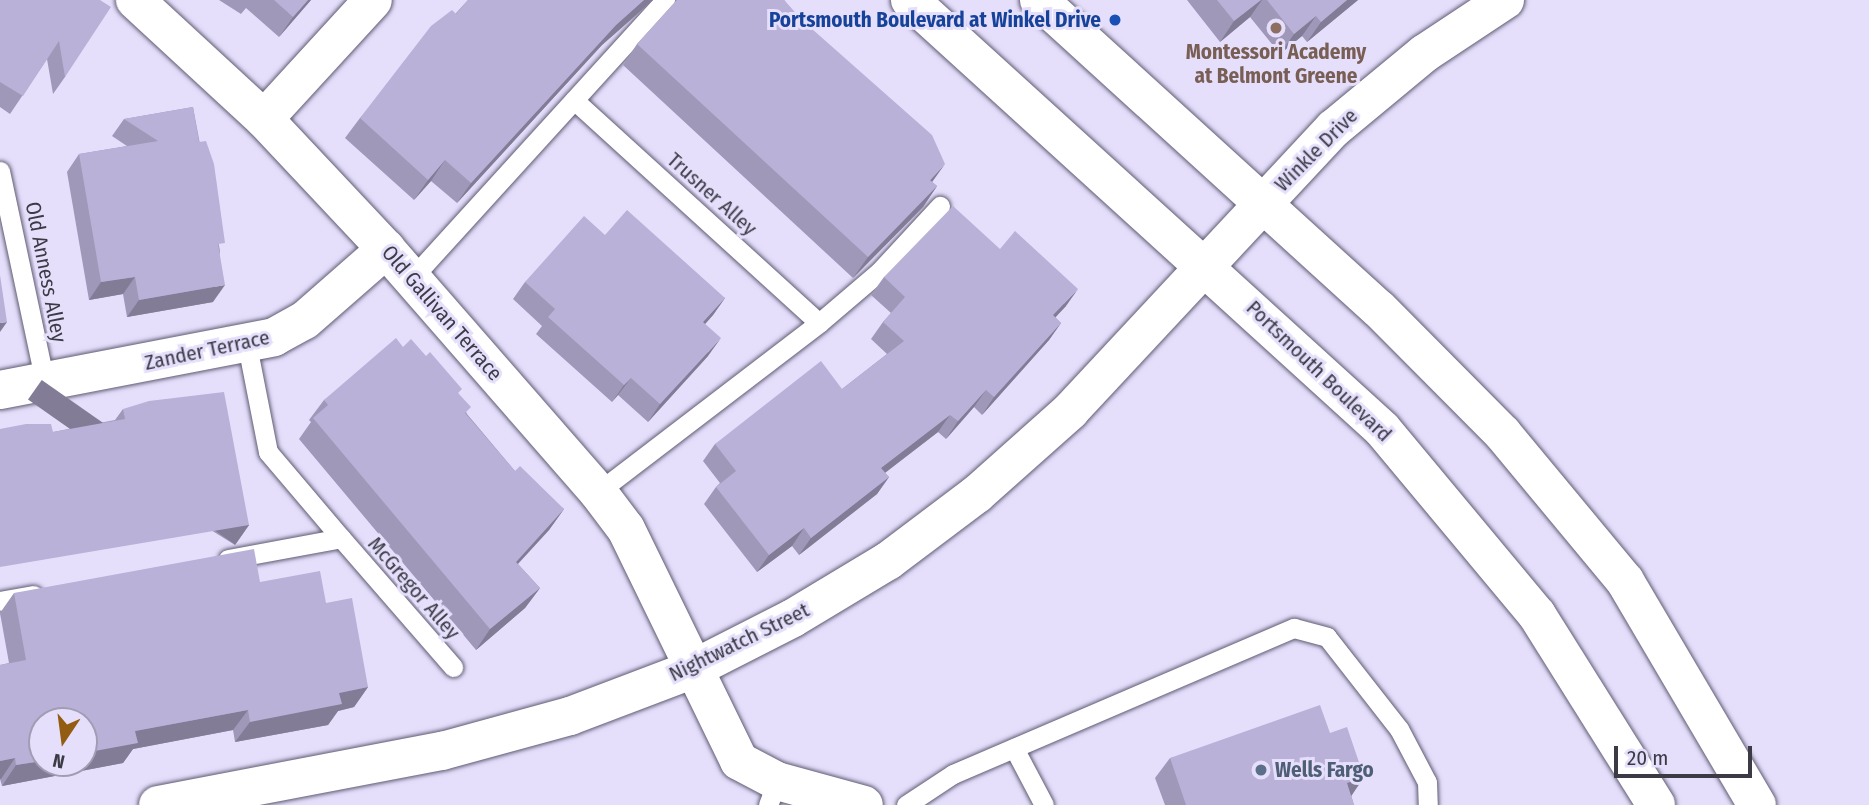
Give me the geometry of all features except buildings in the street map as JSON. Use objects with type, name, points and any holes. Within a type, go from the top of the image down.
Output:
[{"type":"street","name":"Old Gallivan Terrace","points":[[135,0],[264,119],[412,278],[598,492],[626,529],[691,670],[739,761],[772,793],[864,805]]},
{"type":"street","points":[[264,119],[373,0]]},
{"type":"street","name":"Portsmouth Boulevard","points":[[910,0],[1207,265],[1382,429],[1479,539],[1594,699],[1656,805]]},
{"type":"street","points":[[1039,0],[1264,204],[1503,434],[1625,581],[1757,805]]},
{"type":"street","name":"Winkle Drive","points":[[1207,265],[1333,129],[1425,52],[1505,0]]},
{"type":"street","name":"Zander Terrace","points":[[0,390],[247,345],[305,320],[386,249]]},
{"type":"street","name":"Nightwatch Street","points":[[158,805],[243,797],[442,751],[570,716],[691,670],[888,561],[977,494],[1070,411],[1207,265]]},
{"type":"lane","points":[[412,278],[665,0]]},
{"type":"lane","name":"Trusner Alley","points":[[574,100],[819,323]]},
{"type":"lane","name":"Old Anness Alley","points":[[0,171],[45,382]]},
{"type":"lane","points":[[598,492],[819,323],[880,272],[940,206]]},
{"type":"lane","name":"McGregor Alley","points":[[247,345],[268,452],[453,667]]},
{"type":"lane","name":"McGregor Alley","points":[[205,563],[341,538]]},
{"type":"lane","points":[[0,601],[55,591]]},
{"type":"lane","points":[[906,805],[953,774],[1294,628],[1327,637],[1399,729],[1427,782],[1428,805]]},
{"type":"lane","points":[[1014,748],[1044,805]]},
{"type":"place","name":"Portsmouth Boulevard at Winkel Drive","points":[[1115,20]]},
{"type":"place","name":"Montessori Academy at Belmont Greene","points":[[1276,28]]},
{"type":"place","name":"Wells Fargo","points":[[1261,770]]}]
